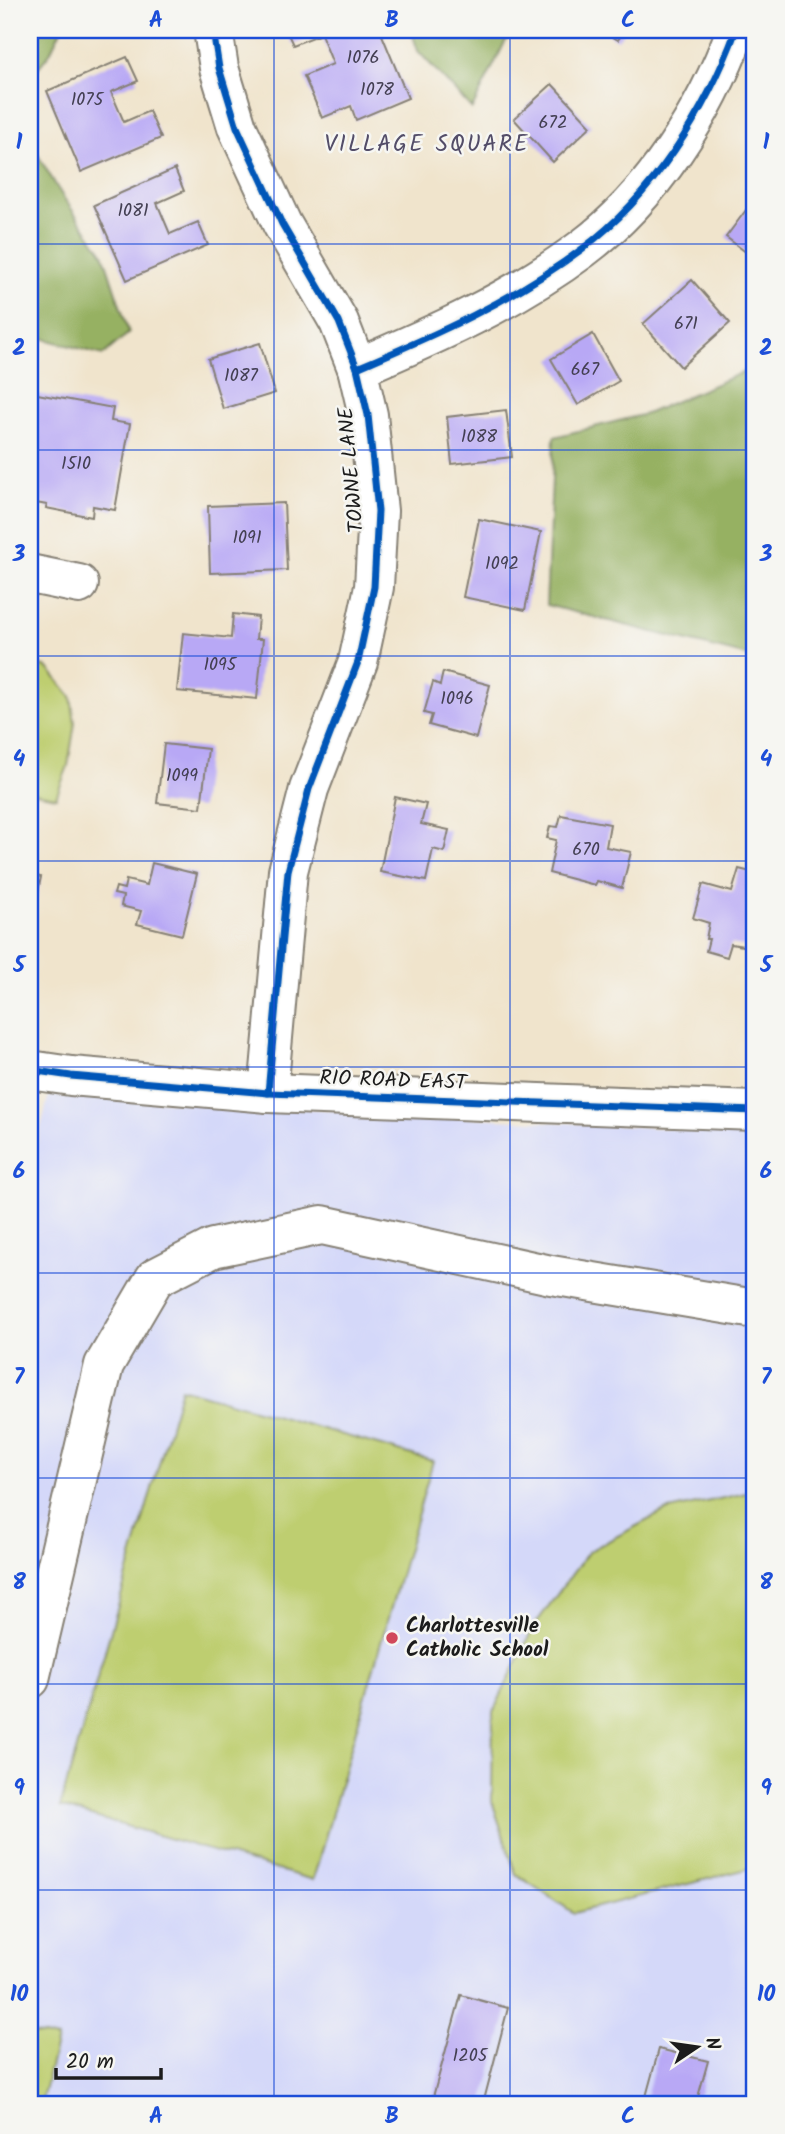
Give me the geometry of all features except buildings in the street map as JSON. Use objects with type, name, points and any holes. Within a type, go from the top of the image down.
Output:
[{"type":"street","name":"TOWNE LANE","points":[[213,30],[219,68],[237,127],[282,224],[339,322],[357,368],[368,415],[378,511],[374,587],[358,662],[309,789],[288,871],[268,1093]]},
{"type":"street","points":[[357,368],[444,331],[537,281],[593,240],[620,216],[660,171],[696,117],[729,51],[736,30]]},
{"type":"street","points":[[30,574],[79,584]]},
{"type":"street","name":"RIO ROAD EAST","points":[[30,1070],[268,1093],[755,1111]]},
{"type":"street","points":[[30,1679],[104,1365],[155,1278],[213,1248],[322,1225],[551,1275],[755,1309]]},
{"type":"shaded area","name":"Charlottesville Catholic School","points":[[49,1095],[755,1133],[755,2104],[30,2104],[30,1171]]},
{"type":"green space","points":[[30,30],[61,30],[50,53],[30,78]]},
{"type":"green space","points":[[411,30],[511,30],[472,109],[418,51]]},
{"type":"green space","points":[[30,142],[63,197],[103,253],[129,333],[103,355],[30,335]]},
{"type":"green space","points":[[755,367],[755,658],[546,605],[554,437],[646,414]]},
{"type":"green space","points":[[30,663],[48,668],[71,696],[75,723],[68,766],[56,797],[30,792]]},
{"type":"green space","points":[[181,1388],[433,1461],[313,1880],[60,1807]]},
{"type":"green space","points":[[755,1491],[755,1867],[574,1913],[516,1874],[492,1801],[493,1712],[534,1626],[589,1551],[665,1511]]},
{"type":"green space","points":[[30,2033],[57,2039],[41,2104],[30,2104]]},
{"type":"cycle path","points":[[213,30],[219,68],[237,127],[282,224],[339,322],[357,368],[368,415],[378,511],[374,587],[358,662],[309,789],[288,871],[268,1093]]},
{"type":"cycle path","points":[[357,368],[445,329],[501,300],[556,267],[608,228],[654,178],[693,121],[724,61],[736,30]]},
{"type":"cycle path","points":[[30,1070],[268,1093],[755,1111]]},
{"type":"place","name":"Charlottesville Catholic School","points":[[392,1638]]},
{"type":"district","name":"VILLAGE SQUARE","points":[[427,145]]}]
